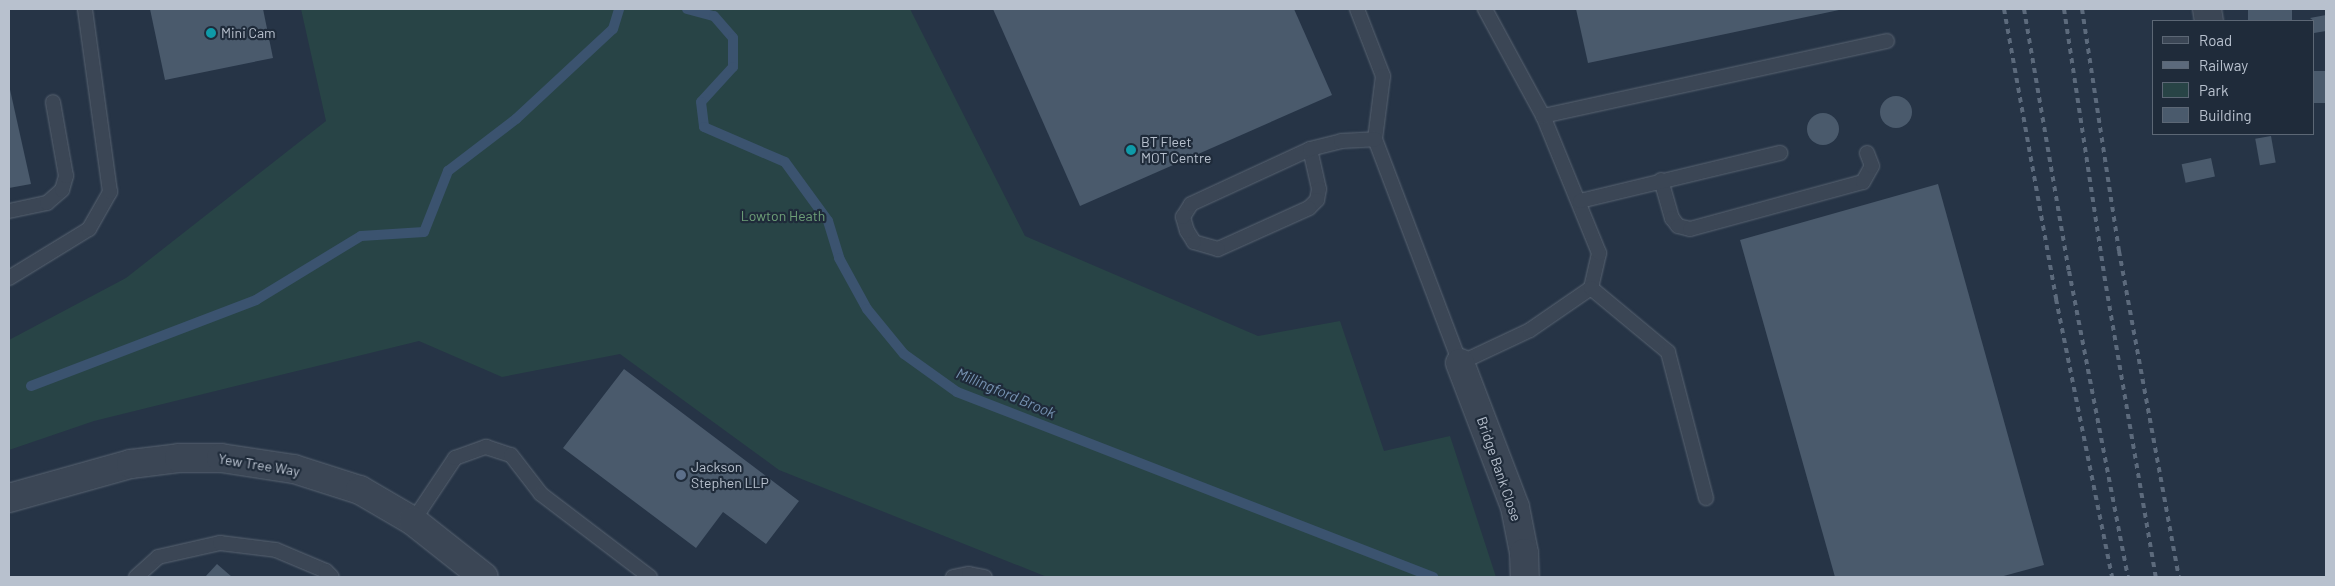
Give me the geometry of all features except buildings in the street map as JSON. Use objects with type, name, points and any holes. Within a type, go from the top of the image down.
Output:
[{"type":"street","name":"Bridge Bank Close","points":[[1460,363],[1515,507],[1524,553],[1524,577]]},
{"type":"street","name":"Yew Tree Way","points":[[9,498],[131,464],[179,458],[222,458],[294,469],[360,490],[414,521],[484,577]]},
{"type":"lane","points":[[9,278],[89,229],[110,192],[85,9]]},
{"type":"lane","points":[[1357,9],[1383,76],[1375,139],[1460,363],[1530,330],[1591,288],[1599,253],[1580,202],[1543,116],[1485,9]]},
{"type":"lane","points":[[1543,116],[1887,41]]},
{"type":"lane","points":[[9,211],[47,203],[57,197],[65,183],[53,102]]},
{"type":"lane","points":[[1310,149],[1318,189],[1317,200],[1308,208],[1218,249],[1194,242],[1186,231],[1184,217],[1191,204],[1310,149],[1341,141],[1375,139]]},
{"type":"lane","points":[[1580,202],[1661,180],[1780,153]]},
{"type":"lane","points":[[1661,180],[1672,218],[1678,226],[1690,229],[1863,182],[1872,166],[1867,153]]},
{"type":"lane","points":[[1591,288],[1668,352],[1706,498]]},
{"type":"lane","points":[[414,521],[455,458],[486,447],[512,455],[541,494],[650,577]]},
{"type":"lane","points":[[136,577],[158,557],[220,543],[276,550],[326,571],[332,577]]},
{"type":"lane","points":[[953,577],[969,574],[985,577]]},
{"type":"green space","name":"Lowton Heath","points":[[301,9],[910,9],[1025,236],[1258,336],[1340,321],[1384,451],[1450,436],[1496,577],[1047,577],[779,470],[620,354],[502,377],[419,341],[94,421],[9,450],[9,340],[126,278],[326,121]]},
{"type":"waterway","points":[[31,386],[256,300],[361,236],[424,232],[448,171],[516,119],[613,29],[619,9]]},
{"type":"waterway","name":"Millingford Brook","points":[[687,9],[714,16],[733,38],[733,67],[701,102],[704,127],[785,162],[828,221],[839,258],[867,309],[904,354],[957,392],[1433,577]]},
{"type":"railway","points":[[2004,9],[2056,299],[2112,577]]},
{"type":"railway","points":[[2024,9],[2069,271],[2128,577]]},
{"type":"railway","points":[[2064,9],[2106,286],[2156,577]]},
{"type":"railway","points":[[2082,9],[2119,251],[2179,577]]},
{"type":"place","name":"Mini Cam","points":[[211,33]]},
{"type":"place","name":"BT Fleet MOT Centre","points":[[1131,150]]},
{"type":"place","name":"Jackson Stephen LLP","points":[[681,475]]}]
